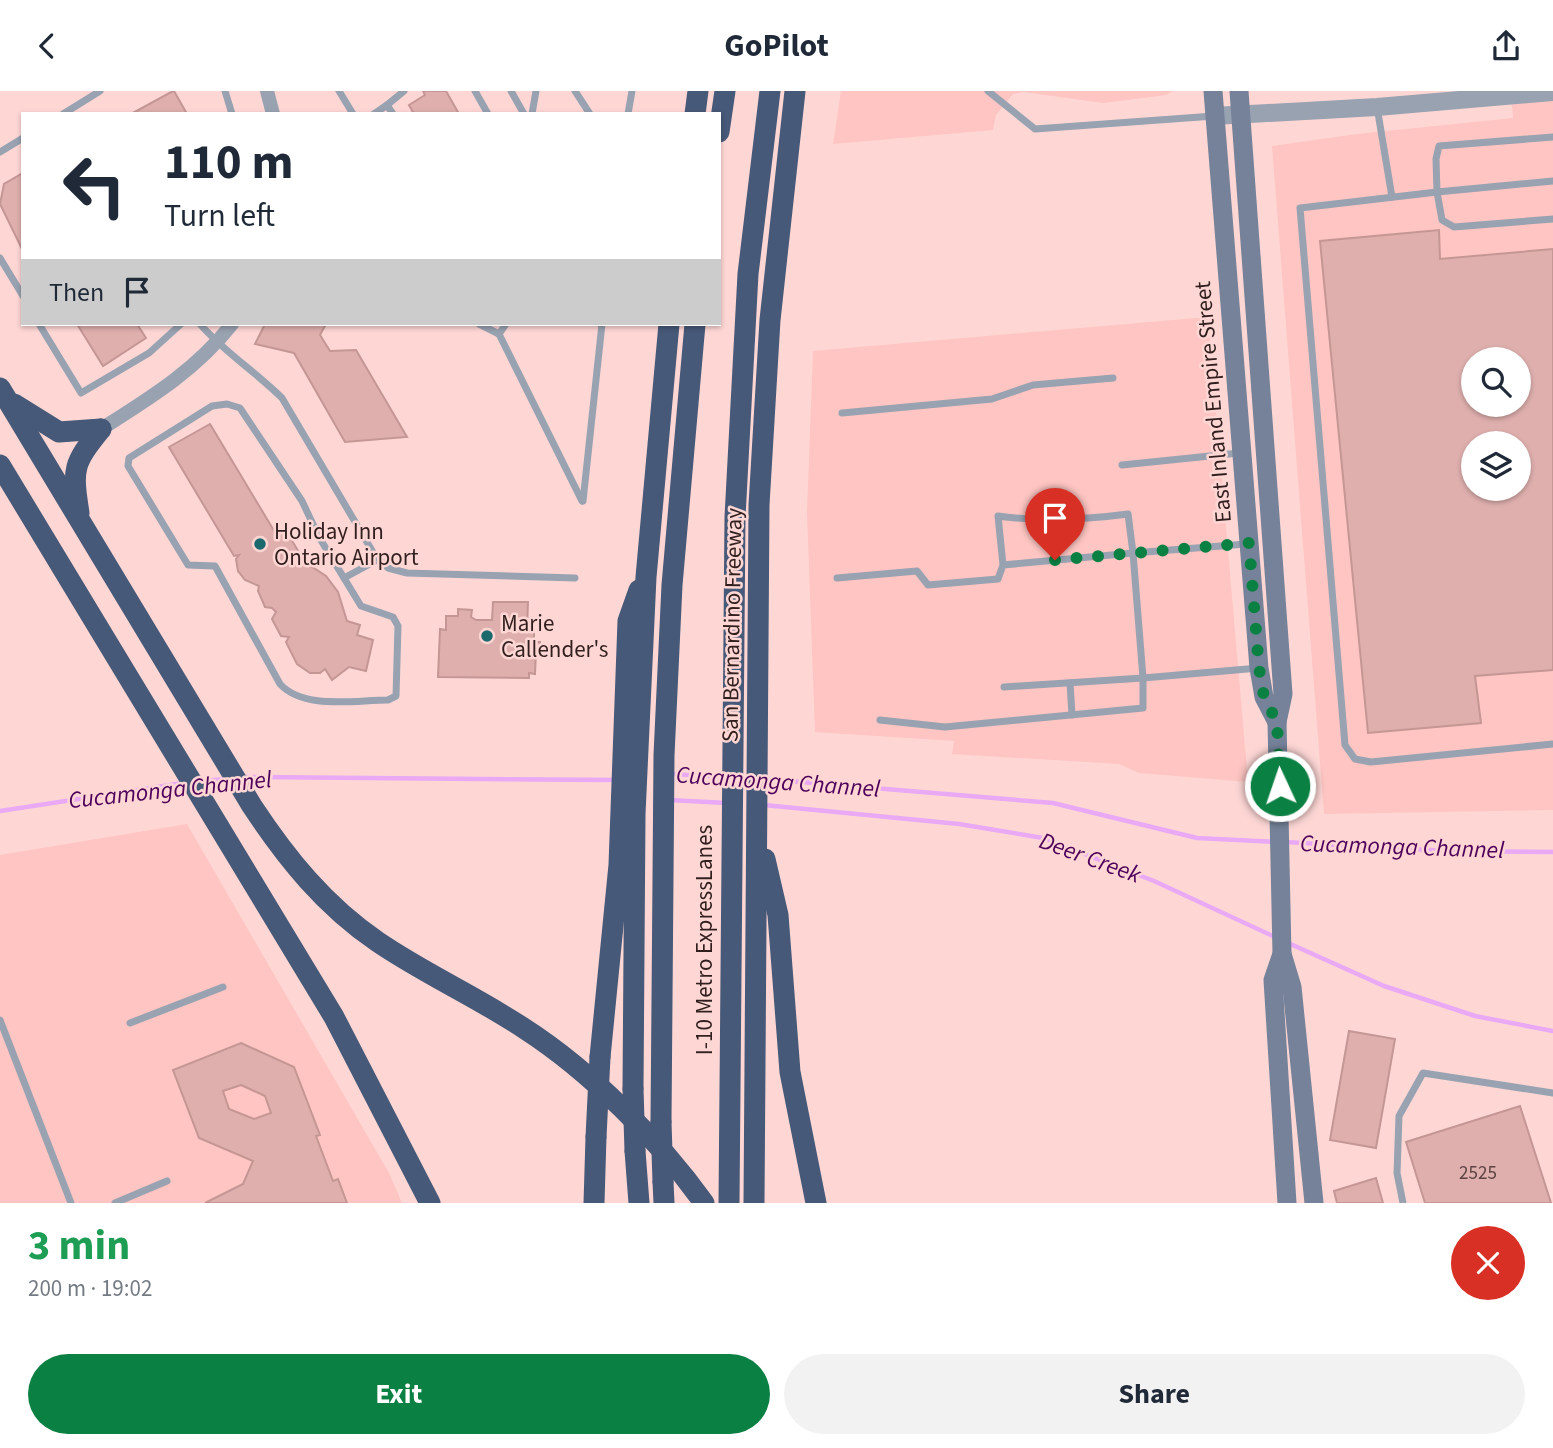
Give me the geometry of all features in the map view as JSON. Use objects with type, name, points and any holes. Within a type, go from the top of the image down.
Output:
[{"type":"highway","points":[[695,112],[698,91]]},
{"type":"highway","points":[[721,118],[725,91]]},
{"type":"highway","name":"I-10 Metro ExpressLanes","points":[[729,1203],[734,517],[748,274],[770,91]]},
{"type":"highway","name":"San Bernardino Freeway","points":[[754,1203],[762,423],[777,241],[795,91]]},
{"type":"highway","points":[[639,1203],[633,1089],[628,815],[630,754],[669,326]]},
{"type":"highway","name":"I-10 Metro ExpressLanes","points":[[664,1192],[661,1122],[661,818],[672,585],[695,326]]},
{"type":"highway","points":[[3,393],[59,432],[101,429]]},
{"type":"highway","points":[[3,393],[280,849],[328,903],[377,942],[526,1029],[564,1058],[646,1135],[704,1203]]},
{"type":"highway","points":[[80,521],[74,479],[76,463],[101,429]]},
{"type":"highway","points":[[0,465],[334,1017],[430,1203]]},
{"type":"highway","points":[[594,1203],[600,1057],[619,865],[628,815]]},
{"type":"highway","points":[[757,823],[778,915],[790,1072],[816,1203]]},
{"type":"main road","name":"East Inland Empire Street","points":[[1213,91],[1259,668],[1264,697],[1277,722]]},
{"type":"main road","name":"East Inland Empire Street","points":[[1239,91],[1282,680],[1277,722],[1282,954]]},
{"type":"main road","points":[[1282,954],[1273,980],[1287,1203]]},
{"type":"main road","points":[[1282,954],[1292,986],[1314,1203]]},
{"type":"street","points":[[267,91],[272,112]]},
{"type":"street","points":[[1214,116],[1377,107],[1543,92]]},
{"type":"street","points":[[101,429],[169,386],[216,344],[230,326]]},
{"type":"lane","points":[[66,112],[89,94],[100,91]]},
{"type":"lane","points":[[225,91],[231,112]]},
{"type":"lane","points":[[339,91],[352,112]]},
{"type":"lane","points":[[377,112],[404,91]]},
{"type":"lane","points":[[475,91],[487,112]]},
{"type":"lane","points":[[511,91],[523,112]]},
{"type":"lane","points":[[532,112],[537,91]]},
{"type":"lane","points":[[575,91],[589,112]]},
{"type":"lane","points":[[628,112],[632,91]]},
{"type":"lane","points":[[988,91],[1035,129],[1214,116]]},
{"type":"lane","points":[[387,106],[392,112]]},
{"type":"lane","points":[[1377,107],[1392,197]]},
{"type":"lane","points":[[1553,137],[1439,146],[1436,159],[1437,192],[1442,220],[1454,227],[1553,219]]},
{"type":"lane","points":[[0,152],[21,139]]},
{"type":"lane","points":[[1553,181],[1300,208],[1345,745],[1355,759],[1371,762],[1553,744]]},
{"type":"lane","points":[[0,258],[21,293]]},
{"type":"lane","points":[[40,326],[81,393],[149,353],[178,326]]},
{"type":"lane","points":[[202,326],[216,344],[262,378],[282,398],[379,559],[388,568],[407,573],[575,578]]},
{"type":"lane","points":[[483,326],[499,334],[582,501],[602,326]]},
{"type":"lane","points":[[499,334],[505,326]]},
{"type":"lane","points":[[842,413],[992,399],[1033,385],[1113,378]]},
{"type":"lane","points":[[227,404],[240,408],[302,501],[319,537],[344,578],[361,606],[393,617],[398,626],[398,690],[396,696],[388,700],[302,699],[289,694],[280,684],[215,566],[188,565],[128,466],[129,458],[212,406],[227,404]]},
{"type":"lane","points":[[1122,465],[1241,453]]},
{"type":"lane","points":[[837,578],[917,571],[928,585],[998,579],[1003,565],[998,516],[1037,521],[1086,520],[1128,514],[1143,678],[1143,708],[945,727],[880,720]]},
{"type":"lane","points":[[1003,565],[1249,543]]},
{"type":"lane","points":[[344,578],[379,559]]},
{"type":"lane","points":[[1004,687],[1259,668]]},
{"type":"lane","points":[[1070,683],[1072,715]]},
{"type":"lane","points":[[130,1023],[223,987]]},
{"type":"lane","points":[[0,1020],[71,1203]]},
{"type":"lane","points":[[1403,1203],[1397,1173],[1399,1116],[1423,1073],[1553,1093]]},
{"type":"lane","points":[[115,1203],[128,1200],[167,1181]]},
{"type":"shaded area","points":[[841,91],[1173,91],[1166,95],[1103,103],[1024,92],[1013,94],[996,115],[993,130],[833,144]]},
{"type":"shaded area","points":[[1511,91],[1553,91],[1553,810],[1324,814],[1272,146],[1357,134],[1513,118]]},
{"type":"shaded area","points":[[1208,317],[1248,782],[1139,773],[1119,764],[952,754],[954,741],[815,732],[807,513],[813,351]]},
{"type":"shaded area","points":[[187,824],[389,1173],[402,1203],[0,1203],[0,855]]},
{"type":"building","points":[[173,91],[186,112],[135,112]]},
{"type":"building","points":[[423,91],[446,91],[458,112],[413,112],[409,105],[425,95]]},
{"type":"building","points":[[21,174],[21,247],[0,204],[4,184]]},
{"type":"building","points":[[1439,230],[1440,259],[1553,249],[1553,670],[1475,676],[1481,723],[1368,733],[1320,241]]},
{"type":"building","points":[[78,326],[138,326],[146,338],[103,366]]},
{"type":"building","points":[[264,326],[325,326],[320,335],[330,351],[356,350],[407,437],[345,442],[294,353],[255,344]]},
{"type":"building","name":"Holiday Inn Ontario Airport","points":[[210,424],[276,534],[285,529],[300,554],[291,560],[294,566],[303,561],[326,576],[338,592],[347,621],[360,625],[357,635],[373,640],[366,671],[349,667],[332,680],[325,669],[320,673],[310,673],[297,664],[286,642],[289,637],[281,636],[272,619],[276,612],[265,607],[258,591],[259,586],[245,580],[238,571],[236,559],[239,555],[234,556],[169,447]]},
{"type":"building","name":"Marie Callender's","points":[[493,602],[528,602],[527,629],[534,630],[534,642],[540,642],[540,651],[536,651],[535,674],[529,673],[529,678],[438,677],[440,629],[446,630],[446,616],[458,616],[458,609],[472,610],[471,617],[476,620],[492,620]]},
{"type":"building","points":[[1349,1031],[1395,1039],[1376,1148],[1330,1140]]},
{"type":"building","points":[[241,1043],[294,1067],[320,1135],[316,1136],[333,1181],[338,1179],[347,1203],[205,1203],[243,1184],[253,1161],[199,1138],[173,1070]],"holes":[[[241,1085],[265,1096],[271,1113],[254,1119],[229,1109],[223,1091]]]},
{"type":"building","points":[[1520,1106],[1551,1203],[1425,1203],[1406,1142]]},
{"type":"building","points":[[1376,1178],[1383,1203],[1337,1203],[1334,1191]]},
{"type":"waterway","name":"Cucamonga Channel","points":[[671,774],[728,777]]},
{"type":"waterway","name":"Cucamonga Channel","points":[[241,777],[617,780]]},
{"type":"waterway","name":"Cucamonga Channel","points":[[199,781],[228,779]]},
{"type":"waterway","name":"Cucamonga Channel","points":[[765,779],[1053,803],[1197,838],[1276,842]]},
{"type":"waterway","name":"Cucamonga Channel","points":[[0,811],[183,783]]},
{"type":"waterway","name":"Deer Creek","points":[[669,800],[727,803]]},
{"type":"waterway","name":"Deer Creek","points":[[764,805],[959,824],[1043,838],[1154,881],[1275,937]]},
{"type":"waterway","name":"Cucamonga Channel","points":[[1285,842],[1447,851],[1553,852]]},
{"type":"waterway","name":"Deer Creek","points":[[1286,942],[1384,986],[1475,1016],[1553,1031]]},
{"type":"place","name":"Holiday Inn Ontario Airport","points":[[260,544]]},
{"type":"place","name":"Marie Callender's","points":[[487,636]]},
{"type":"route","points":[[1055,560],[1249,543],[1259,668],[1264,697],[1277,722],[1280,786]]}]
